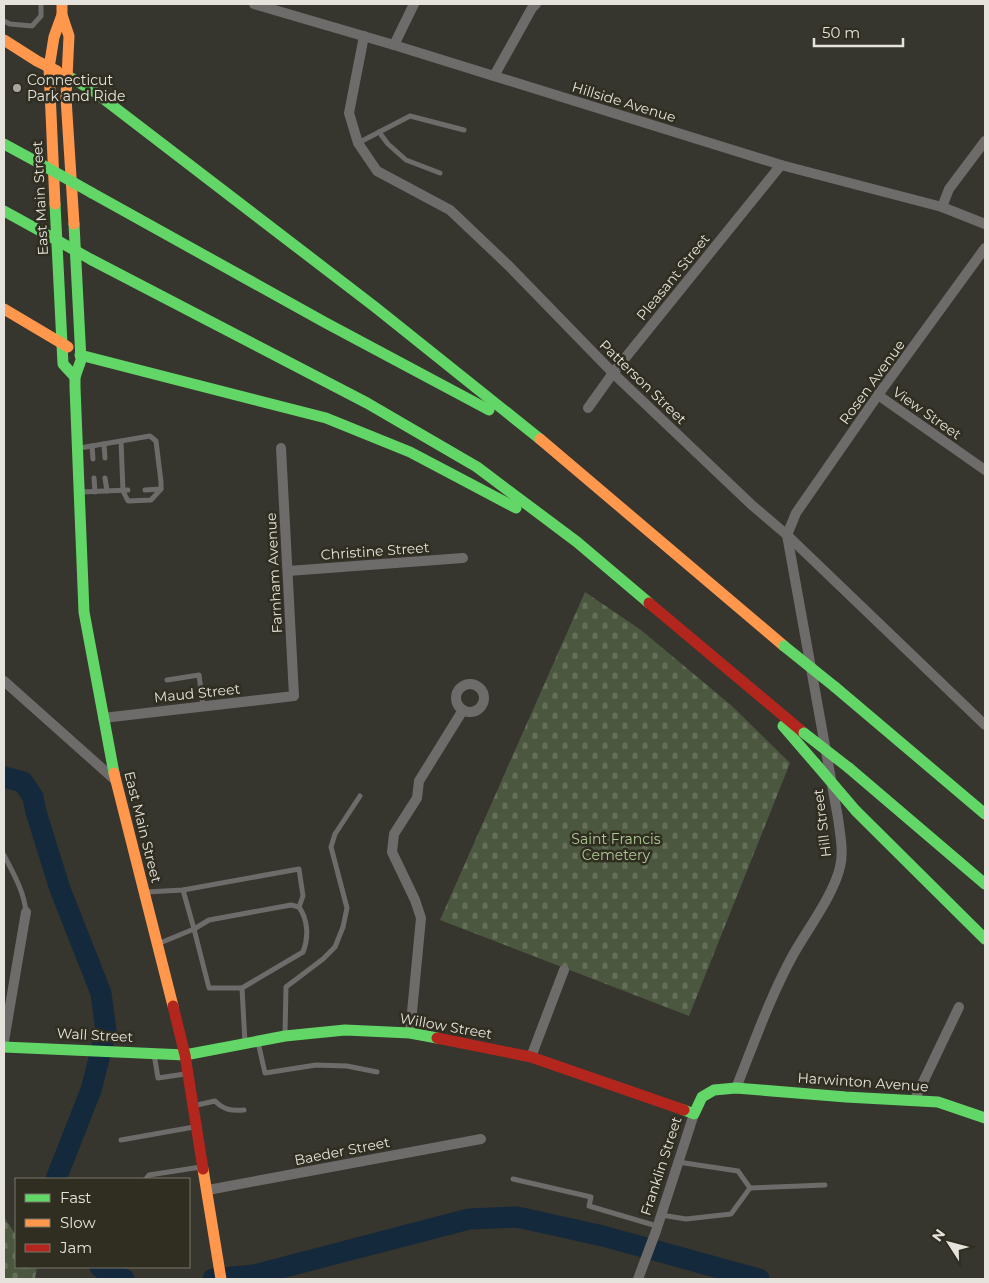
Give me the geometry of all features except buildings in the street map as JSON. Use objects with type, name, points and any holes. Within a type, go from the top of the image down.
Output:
[{"type":"main road","name":"East Main Street","points":[[62,9],[54,37],[49,68],[51,126],[63,364],[75,377]]},
{"type":"main road","name":"East Main Street","points":[[62,9],[69,36],[66,98],[81,360],[75,377],[84,612],[115,780],[185,1055],[221,1279]]},
{"type":"main road","points":[[4,40],[49,68],[66,75],[92,90],[358,295],[541,441],[718,592],[835,687],[985,814]]},
{"type":"main road","points":[[4,144],[326,323],[461,394],[541,441]]},
{"type":"main road","points":[[4,211],[92,260],[367,403],[477,467],[577,542],[750,689],[849,768],[985,884]]},
{"type":"main road","points":[[4,309],[80,356],[326,418],[410,452],[577,542]]},
{"type":"main road","points":[[750,689],[856,811],[985,939]]},
{"type":"main road","name":"Willow Street","points":[[185,1055],[285,1036],[345,1030],[410,1033],[531,1058],[694,1114]]},
{"type":"main road","name":"Wall Street","points":[[4,1047],[185,1055]]},
{"type":"main road","name":"Harwinton Avenue","points":[[736,1088],[938,1102],[985,1118]]},
{"type":"main road","name":"Franklin Street","points":[[694,1114],[702,1097],[714,1090],[736,1088]]},
{"type":"street","name":"Hillside Avenue","points":[[254,4],[394,45],[781,165],[942,207],[985,224]]},
{"type":"street","points":[[394,45],[414,4]]},
{"type":"street","points":[[494,76],[536,4]]},
{"type":"street","name":"Patterson Street","points":[[364,36],[349,113],[358,143],[377,171],[450,210],[509,266],[613,373],[753,506],[787,535],[985,725]]},
{"type":"street","points":[[942,207],[949,189],[985,140]]},
{"type":"street","name":"Pleasant Street","points":[[588,408],[613,373],[781,165]]},
{"type":"street","name":"Rosen Avenue","points":[[787,535],[796,513],[985,248]]},
{"type":"street","name":"View Street","points":[[878,396],[985,470]]},
{"type":"street","name":"Farnham Avenue","points":[[281,448],[294,696]]},
{"type":"street","name":"Hill Street","points":[[736,1088],[765,1015],[793,956],[834,884],[840,867],[842,847],[787,535]]},
{"type":"street","name":"Christine Street","points":[[288,572],[463,558]]},
{"type":"street","points":[[4,681],[115,780]]},
{"type":"street","name":"Maud Street","points":[[103,718],[294,696]]},
{"type":"street","points":[[410,1033],[421,918],[415,900],[392,852],[394,834],[418,798],[419,781],[463,710]]},
{"type":"street","points":[[4,1041],[26,912]]},
{"type":"street","points":[[531,1058],[564,970]]},
{"type":"street","points":[[914,1101],[959,1007]]},
{"type":"street","name":"Franklin Street","points":[[638,1279],[694,1114]]},
{"type":"street","name":"Baeder Street","points":[[208,1190],[481,1139]]},
{"type":"lane","points":[[4,21],[10,24],[32,26],[41,16],[42,4]]},
{"type":"lane","points":[[358,143],[410,116],[464,130]]},
{"type":"lane","points":[[379,132],[388,144],[406,160],[440,172]]},
{"type":"lane","points":[[77,449],[92,446],[104,444],[121,441],[150,436],[156,441],[161,482],[160,489],[151,500],[128,501],[121,441]]},
{"type":"lane","points":[[104,444],[104,458]]},
{"type":"lane","points":[[92,446],[94,459]]},
{"type":"lane","points":[[94,478],[95,492]]},
{"type":"lane","points":[[106,478],[107,491]]},
{"type":"lane","points":[[145,490],[160,489]]},
{"type":"lane","points":[[78,492],[126,490]]},
{"type":"lane","points":[[166,680],[198,675],[203,706]]},
{"type":"lane","points":[[285,1036],[286,987],[323,959],[335,947],[343,927],[347,908],[331,847],[335,834],[360,796]]},
{"type":"lane","points":[[4,855],[22,893],[26,912]]},
{"type":"lane","points":[[144,892],[183,890],[300,869],[303,896],[299,907]]},
{"type":"lane","points":[[157,944],[194,929],[209,920],[290,905],[299,907],[305,916],[307,942],[304,952],[242,988],[209,988],[194,929],[183,890]]},
{"type":"lane","points":[[242,988],[245,1044]]},
{"type":"lane","points":[[258,1041],[265,1073],[316,1065],[347,1066],[377,1072]]},
{"type":"lane","points":[[154,1054],[158,1078],[188,1074]]},
{"type":"lane","points":[[194,1106],[215,1101],[223,1109],[244,1110]]},
{"type":"lane","points":[[121,1140],[197,1126]]},
{"type":"lane","points":[[678,1162],[738,1171],[750,1188]]},
{"type":"lane","points":[[147,1178],[149,1175],[204,1167]]},
{"type":"lane","points":[[513,1179],[591,1197],[589,1206],[656,1228]]},
{"type":"lane","points":[[750,1188],[825,1184]]},
{"type":"lane","points":[[661,1215],[686,1219],[731,1214],[750,1188]]},
{"type":"green space","name":"Saint Francis Cemetery","points":[[585,592],[641,630],[732,706],[790,763],[689,1016],[440,920]]},
{"type":"green space","points":[[4,1217],[15,1234],[15,1268],[37,1268],[35,1279],[4,1279]]},
{"type":"waterway","points":[[4,777],[23,782],[33,797],[60,889],[101,993],[106,1031],[91,1090],[56,1178]]},
{"type":"waterway","points":[[213,1279],[254,1275],[469,1219],[517,1217],[603,1236],[759,1279]]},
{"type":"waterway","points":[[101,1268],[111,1275],[124,1279]]},
{"type":"traffic: fast","points":[[66,75],[92,90],[375,307],[540,439]]},
{"type":"traffic: fast","points":[[4,144],[39,163]]},
{"type":"traffic: fast","points":[[39,163],[92,193]]},
{"type":"traffic: fast","points":[[92,193],[326,323],[489,410]]},
{"type":"traffic: fast","points":[[55,204],[63,364],[75,377]]},
{"type":"traffic: fast","points":[[4,211],[44,233]]},
{"type":"traffic: fast","points":[[74,224],[81,360],[75,377],[75,387],[84,612],[114,773]]},
{"type":"traffic: fast","points":[[44,233],[92,260]]},
{"type":"traffic: fast","points":[[92,260],[367,403],[477,467],[577,542],[649,603]]},
{"type":"traffic: fast","points":[[80,355],[326,418],[410,452],[516,508]]},
{"type":"traffic: fast","points":[[784,646],[835,687]]},
{"type":"traffic: fast","points":[[835,687],[985,814]]},
{"type":"traffic: fast","points":[[783,726],[815,763]]},
{"type":"traffic: fast","points":[[804,733],[849,768]]},
{"type":"traffic: fast","points":[[815,763],[856,811]]},
{"type":"traffic: fast","points":[[849,768],[985,884]]},
{"type":"traffic: fast","points":[[856,811],[985,939]]},
{"type":"traffic: fast","points":[[4,1047],[185,1055],[285,1036],[345,1030],[410,1033],[437,1038]]},
{"type":"traffic: fast","points":[[684,1110],[694,1114],[702,1097],[714,1090],[736,1088],[938,1102],[985,1118]]},
{"type":"traffic: slow","points":[[62,4],[62,15],[69,36],[66,98],[74,224]]},
{"type":"traffic: slow","points":[[55,204],[49,68],[54,37],[62,15]]},
{"type":"traffic: slow","points":[[4,40],[57,71]]},
{"type":"traffic: slow","points":[[4,309],[68,347]]},
{"type":"traffic: slow","points":[[540,439],[784,646]]},
{"type":"traffic: slow","points":[[114,773],[173,1006]]},
{"type":"traffic: slow","points":[[203,1169],[221,1279]]},
{"type":"traffic: jam","points":[[649,603],[804,733]]},
{"type":"traffic: jam","points":[[173,1006],[185,1055],[203,1169]]},
{"type":"traffic: jam","points":[[437,1038],[531,1057],[684,1110]]},
{"type":"place","name":"Connecticut Park and Ride","points":[[17,88]]}]
